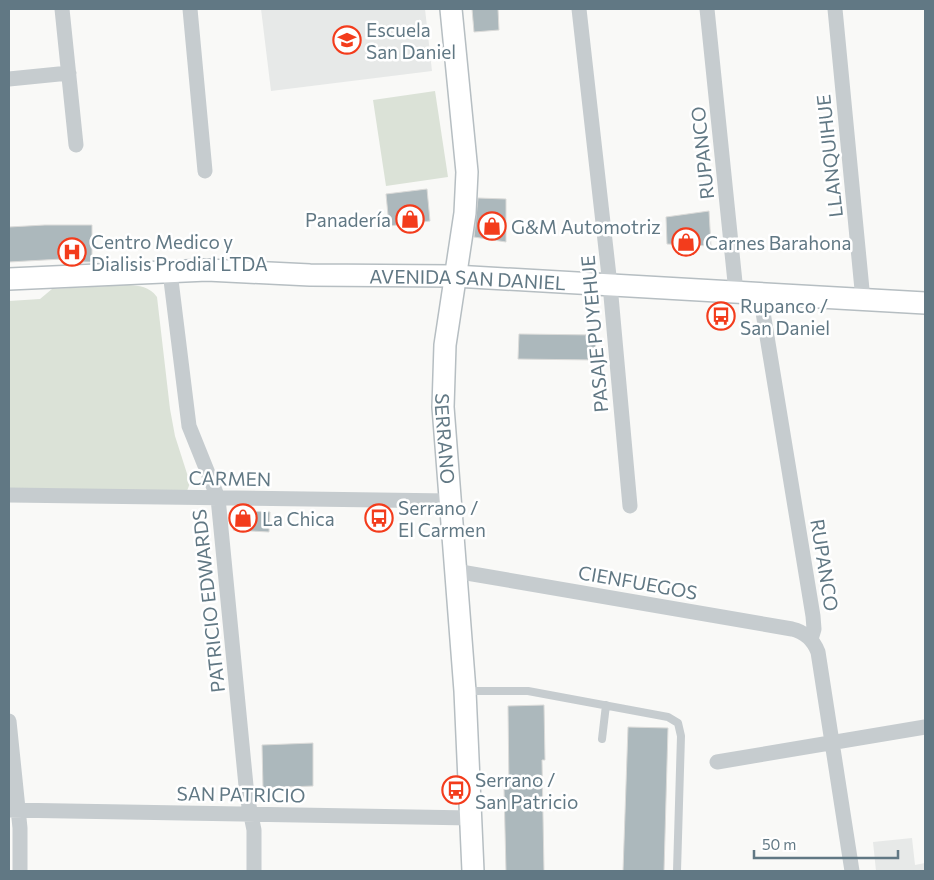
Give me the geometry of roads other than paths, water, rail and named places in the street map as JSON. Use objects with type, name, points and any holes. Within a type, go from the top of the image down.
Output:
[{"type":"street","points":[[62,9],[76,146]]},
{"type":"street","points":[[190,9],[205,172]]},
{"type":"street","name":"SERRANO","points":[[451,9],[468,172],[465,213],[454,276],[443,386],[472,818],[473,871]]},
{"type":"street","name":"PASAJE PUYEHUE","points":[[579,9],[610,285],[630,506]]},
{"type":"street","name":"RUPANCO","points":[[707,9],[736,292]]},
{"type":"street","name":"LLANQUIHUE","points":[[835,9],[864,300]]},
{"type":"street","points":[[9,79],[69,74]]},
{"type":"street","name":"AVENIDA SAN DANIEL","points":[[9,279],[206,270],[310,275],[454,276],[925,303]]},
{"type":"street","name":"PATRICIO EDWARDS","points":[[170,272],[190,426],[218,498],[250,815],[254,830],[254,871]]},
{"type":"street","name":"RUPANCO","points":[[760,294],[813,616],[814,629],[811,639],[818,652],[852,871]]},
{"type":"street","name":"CARMEN","points":[[9,495],[450,501]]},
{"type":"street","name":"CIENFUEGOS","points":[[455,571],[792,628],[811,639]]},
{"type":"street","points":[[9,720],[14,810],[20,871]]},
{"type":"street","points":[[717,762],[925,727]]},
{"type":"street","name":"SAN PATRICIO","points":[[14,810],[472,818]]},
{"type":"lane","points":[[464,691],[528,691],[668,717],[678,723],[681,736],[677,871]]},
{"type":"lane","points":[[602,739],[606,706]]},
{"type":"place","name":"Escuela San Daniel","points":[[347,40]]},
{"type":"place","name":"Panadería","points":[[410,219]]},
{"type":"place","name":"G&M Automotriz","points":[[492,226]]},
{"type":"place","name":"Carnes Barahona","points":[[686,242]]},
{"type":"place","name":"Centro Medico y Dialisis Prodial LTDA","points":[[72,252]]},
{"type":"place","name":"Rupanco / San Daniel","points":[[721,316]]},
{"type":"place","name":"La Chica","points":[[243,518]]},
{"type":"place","name":"Serrano / El Carmen","points":[[379,518]]},
{"type":"place","name":"Serrano / San Patricio","points":[[456,790]]}]
